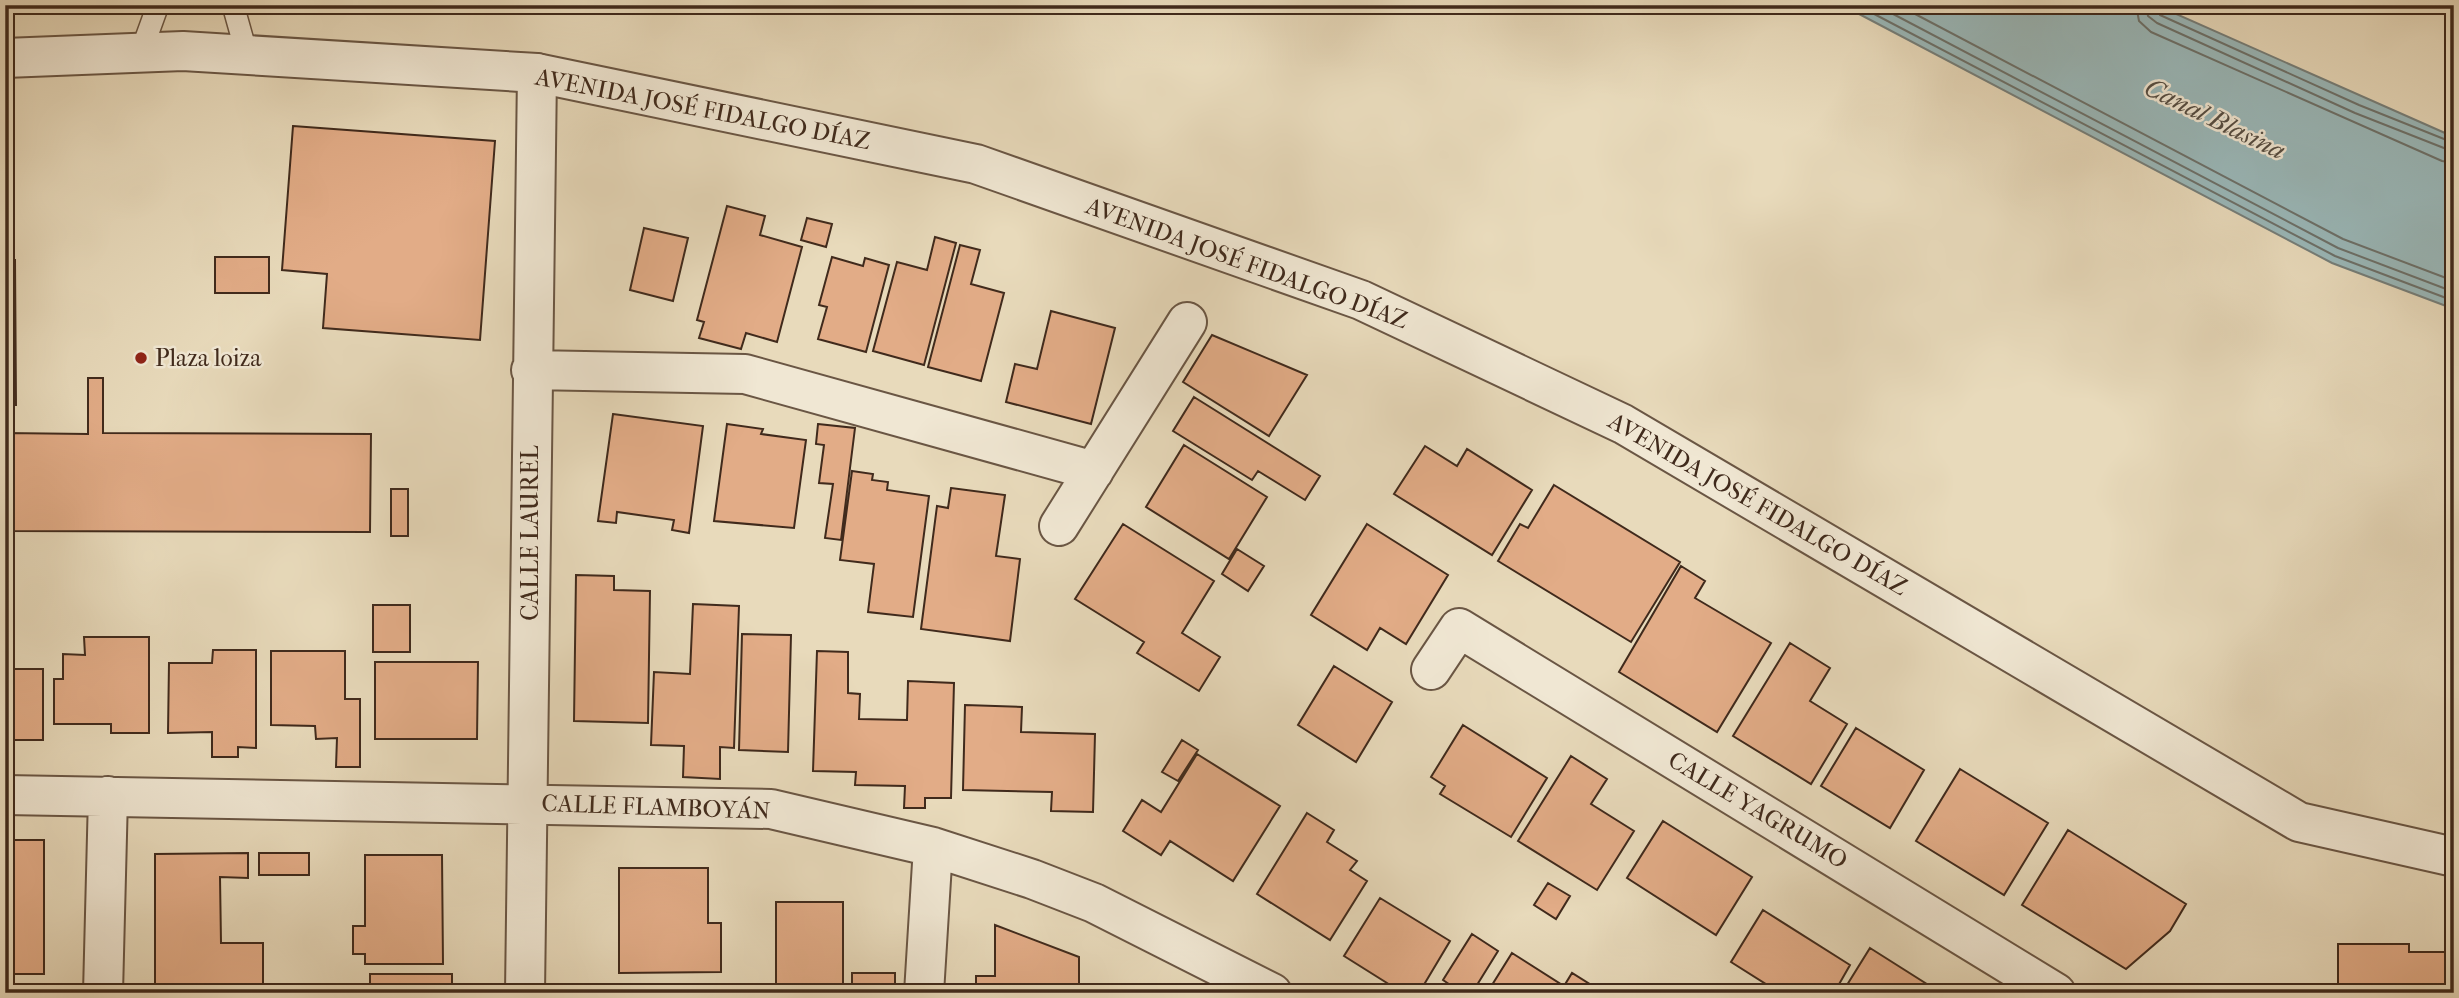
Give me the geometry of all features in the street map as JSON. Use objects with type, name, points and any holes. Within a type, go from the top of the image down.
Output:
[{"type":"street","name":"AVENIDA JOSÉ FIDALGO DÍAZ","points":[[5,58],[183,51],[537,73],[976,164],[1362,300],[1623,424],[2299,822],[2454,858]]},
{"type":"street","name":"CALLE LAUREL","points":[[525,993],[531,369],[537,73]]},
{"type":"street","points":[[1059,526],[1187,322]]},
{"type":"street","points":[[531,369],[745,374],[1094,471]]},
{"type":"street","name":"CALLE YAGRUMO","points":[[1431,670],[1459,628],[2056,993]]},
{"type":"street","name":"CALLE FLAMBOYÁN","points":[[5,794],[771,809],[933,847],[1032,879],[1094,903],[1272,993]]},
{"type":"street","points":[[103,993],[108,796]]},
{"type":"street","points":[[924,993],[933,847]]},
{"type":"lane","points":[[141,52],[158,5]]},
{"type":"lane","points":[[233,5],[247,55]]},
{"type":"water","name":"Canal Blasina","points":[[1842,5],[2156,5],[2454,137],[2454,309],[2332,263]]},
{"type":"building","points":[[293,126],[495,141],[480,340],[323,328],[327,274],[282,270]]},
{"type":"building","points":[[727,206],[765,216],[760,235],[802,247],[777,342],[746,333],[741,349],[699,338],[704,322],[697,320]]},
{"type":"building","points":[[807,218],[832,224],[826,247],[801,240]]},
{"type":"building","points":[[644,228],[688,238],[673,301],[630,290]]},
{"type":"building","points":[[935,237],[956,243],[924,365],[873,351],[897,262],[927,270]]},
{"type":"building","points":[[960,245],[980,250],[971,284],[1004,293],[981,381],[928,367]]},
{"type":"building","points":[[215,257],[269,257],[269,293],[215,293]]},
{"type":"building","points":[[832,257],[863,266],[865,258],[889,265],[866,352],[818,339],[827,307],[819,305]]},
{"type":"building","points":[[5,260],[15,260],[16,405],[5,405]]},
{"type":"building","points":[[1051,311],[1115,328],[1091,424],[1006,402],[1015,364],[1037,369]]},
{"type":"building","points":[[1212,335],[1307,375],[1269,436],[1183,382]]},
{"type":"building","points":[[88,378],[103,378],[103,433],[371,434],[370,532],[5,531],[5,433],[88,434]]},
{"type":"building","points":[[1194,397],[1320,476],[1305,500],[1258,471],[1252,480],[1173,431]]},
{"type":"building","points":[[613,414],[703,426],[689,533],[672,530],[674,520],[617,512],[616,523],[598,521]]},
{"type":"building","points":[[727,424],[763,429],[761,434],[806,440],[794,528],[714,521]]},
{"type":"building","points":[[818,424],[855,428],[841,540],[825,538],[833,484],[819,483],[824,445],[816,444]]},
{"type":"building","points":[[1184,445],[1267,497],[1229,559],[1146,507]]},
{"type":"building","points":[[1425,446],[1457,466],[1467,449],[1532,490],[1492,555],[1394,494]]},
{"type":"building","points":[[852,471],[873,474],[872,480],[888,482],[887,490],[929,496],[913,617],[868,612],[874,564],[840,560]]},
{"type":"building","points":[[1554,485],[1680,562],[1631,642],[1498,561],[1520,524],[1528,528]]},
{"type":"building","points":[[951,488],[1005,495],[996,556],[1020,559],[1010,641],[921,629],[937,506],[948,508]]},
{"type":"building","points":[[391,489],[408,489],[408,536],[391,536]]},
{"type":"building","points":[[1123,524],[1214,581],[1182,633],[1220,657],[1199,691],[1137,653],[1144,642],[1075,599]]},
{"type":"building","points":[[1367,524],[1448,575],[1406,644],[1380,628],[1367,650],[1311,615]]},
{"type":"building","points":[[1237,549],[1264,566],[1248,591],[1222,574]]},
{"type":"building","points":[[1681,566],[1705,581],[1695,598],[1771,643],[1717,732],[1619,672]]},
{"type":"building","points":[[576,575],[614,576],[614,590],[650,591],[648,723],[574,721]]},
{"type":"building","points":[[693,604],[739,606],[734,748],[720,747],[720,779],[683,777],[684,746],[651,745],[654,672],[690,674]]},
{"type":"building","points":[[373,605],[410,605],[410,652],[373,652]]},
{"type":"building","points":[[742,634],[791,635],[788,752],[739,750]]},
{"type":"building","points":[[84,637],[149,637],[149,733],[111,733],[111,724],[54,724],[54,679],[63,679],[63,654],[85,655]]},
{"type":"building","points":[[1790,643],[1830,668],[1810,701],[1847,724],[1811,784],[1733,736]]},
{"type":"building","points":[[213,650],[256,650],[256,748],[238,747],[238,757],[212,757],[212,732],[168,733],[169,663],[212,663]]},
{"type":"building","points":[[271,651],[345,651],[345,699],[360,699],[360,767],[336,767],[337,738],[316,739],[315,726],[271,725]]},
{"type":"building","points":[[817,651],[848,652],[848,693],[860,694],[859,719],[907,720],[908,681],[954,683],[951,798],[925,798],[925,808],[904,808],[905,786],[855,785],[856,772],[813,771]]},
{"type":"building","points":[[375,662],[478,662],[477,739],[375,739]]},
{"type":"building","points":[[1334,666],[1392,702],[1356,762],[1298,725]]},
{"type":"building","points":[[8,669],[43,669],[43,740],[7,740]]},
{"type":"building","points":[[965,705],[1022,707],[1021,732],[1095,734],[1093,812],[1051,811],[1052,792],[963,790]]},
{"type":"building","points":[[1463,725],[1547,778],[1511,837],[1440,794],[1445,786],[1431,777]]},
{"type":"building","points":[[1856,728],[1924,770],[1890,828],[1821,786]]},
{"type":"building","points":[[1182,740],[1198,750],[1178,781],[1162,772]]},
{"type":"building","points":[[1197,754],[1280,806],[1233,881],[1170,841],[1161,855],[1123,831],[1142,800],[1161,812]]},
{"type":"building","points":[[1571,756],[1607,779],[1591,804],[1634,831],[1597,890],[1518,841]]},
{"type":"building","points":[[1960,769],[2048,823],[2004,895],[1916,841]]},
{"type":"building","points":[[1307,813],[1334,830],[1327,842],[1357,861],[1350,870],[1367,881],[1330,940],[1257,894]]},
{"type":"building","points":[[1663,821],[1752,877],[1716,935],[1627,878]]},
{"type":"building","points":[[2068,830],[2186,904],[2170,931],[2126,969],[2022,905]]},
{"type":"building","points":[[5,840],[44,840],[44,974],[5,974]]},
{"type":"building","points":[[248,853],[248,878],[220,877],[221,943],[263,943],[263,992],[155,991],[155,854]]},
{"type":"building","points":[[259,853],[309,853],[309,875],[259,875]]},
{"type":"building","points":[[365,855],[442,855],[443,964],[365,964],[365,954],[353,954],[353,926],[365,926]]},
{"type":"building","points":[[619,868],[708,868],[708,923],[721,923],[721,972],[619,973]]},
{"type":"building","points":[[1548,883],[1570,896],[1556,919],[1534,905]]},
{"type":"building","points":[[1380,898],[1450,941],[1419,993],[1403,993],[1344,956]]},
{"type":"building","points":[[776,902],[843,902],[843,993],[776,993]]},
{"type":"building","points":[[1763,910],[1850,965],[1834,993],[1780,993],[1731,962]]},
{"type":"building","points":[[995,925],[1079,957],[1079,993],[976,993],[976,976],[995,976]]},
{"type":"building","points":[[1472,934],[1498,951],[1472,993],[1462,993],[1443,980]]},
{"type":"building","points":[[2338,944],[2409,944],[2409,952],[2454,952],[2454,993],[2338,993]]},
{"type":"building","points":[[1870,948],[1941,993],[1842,993]]},
{"type":"building","points":[[1512,953],[1564,986],[1572,973],[1604,993],[1487,993]]},
{"type":"building","points":[[852,973],[895,973],[895,993],[852,993]]},
{"type":"building","points":[[370,974],[452,974],[452,993],[370,993]]},
{"type":"building","points":[[594,985],[653,985],[653,993],[594,993]]},
{"type":"place","name":"Plaza loiza","points":[[141,358]]}]
